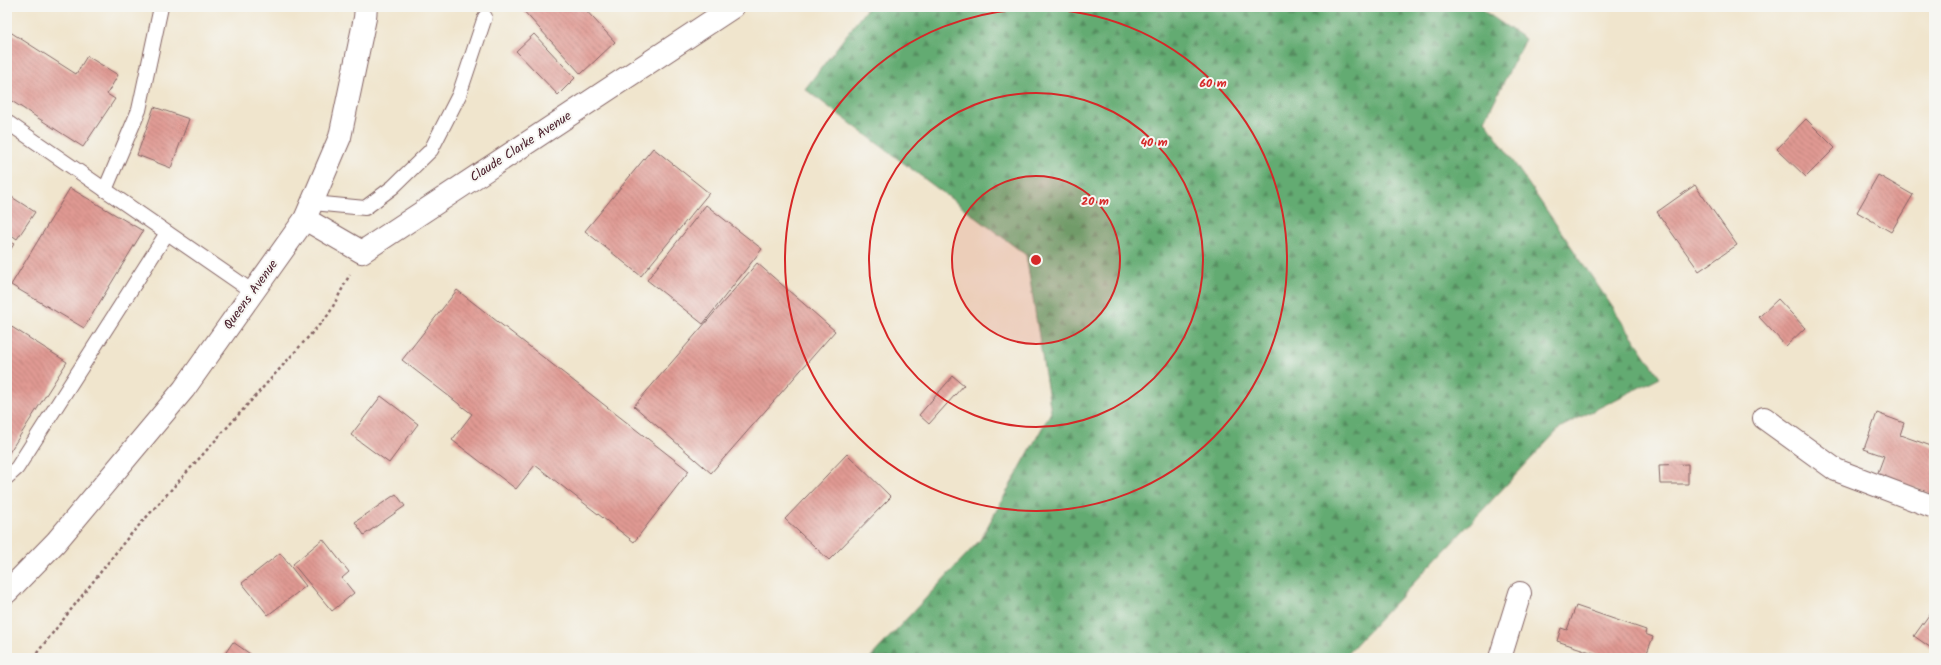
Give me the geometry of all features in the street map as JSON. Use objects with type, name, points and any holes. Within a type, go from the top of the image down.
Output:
[{"type":"street","name":"Queens Avenue","points":[[7,592],[56,542],[184,389],[309,211],[340,136],[366,7]]},
{"type":"street","name":"Claude Clarke Avenue","points":[[362,252],[734,7]]},
{"type":"street","points":[[309,211],[362,252]]},
{"type":"street","points":[[1764,418],[1836,470],[1934,507]]},
{"type":"street","points":[[1500,658],[1520,593]]},
{"type":"lane","points":[[105,190],[139,110],[161,7]]},
{"type":"lane","points":[[309,211],[365,208],[393,188],[431,150],[459,95],[485,17]]},
{"type":"lane","points":[[7,122],[253,292]]},
{"type":"lane","points":[[7,477],[17,468],[167,233]]},
{"type":"path","points":[[33,658],[125,542],[329,314],[362,252]]},
{"type":"green space","points":[[868,7],[1478,7],[1525,39],[1485,120],[1660,377],[1561,427],[1343,658],[870,658],[980,540],[1051,412],[1026,255],[805,89]]},
{"type":"building","points":[[290,7],[309,7],[308,11]]},
{"type":"building","points":[[520,7],[583,7],[615,42],[581,74]]},
{"type":"building","points":[[7,30],[76,74],[87,56],[118,75],[107,94],[115,99],[83,147],[7,98]]},
{"type":"building","points":[[534,34],[575,78],[558,95],[516,51]]},
{"type":"building","points":[[154,107],[189,119],[171,168],[137,155]]},
{"type":"building","points":[[1806,119],[1835,148],[1806,177],[1777,149]]},
{"type":"building","points":[[653,148],[709,193],[641,276],[585,231]]},
{"type":"building","points":[[1878,175],[1913,195],[1891,232],[1857,212]]},
{"type":"building","points":[[1695,185],[1737,245],[1699,271],[1657,212]]},
{"type":"building","points":[[70,188],[143,231],[84,328],[11,285]]},
{"type":"building","points":[[7,194],[35,212],[17,239],[7,232]]},
{"type":"building","points":[[706,205],[762,249],[703,324],[647,280]]},
{"type":"building","points":[[7,240],[14,244],[7,255]]},
{"type":"building","points":[[757,263],[835,331],[711,473],[634,406]]},
{"type":"building","points":[[457,290],[689,471],[634,542],[535,465],[516,489],[452,440],[472,414],[402,360]]},
{"type":"building","points":[[1778,299],[1805,328],[1786,346],[1759,317]]},
{"type":"building","points":[[7,324],[67,362],[7,456]]},
{"type":"building","points":[[953,376],[964,385],[929,424],[919,415]]},
{"type":"building","points":[[381,396],[418,424],[389,463],[351,435]]},
{"type":"building","points":[[1877,413],[1904,423],[1900,435],[1934,447],[1934,495],[1877,475],[1884,456],[1864,449]]},
{"type":"building","points":[[847,454],[891,497],[829,560],[785,519]]},
{"type":"building","points":[[1688,464],[1688,484],[1660,484],[1659,465]]},
{"type":"building","points":[[396,494],[405,506],[364,535],[355,522]]},
{"type":"building","points":[[323,539],[349,572],[342,578],[354,593],[332,611],[293,564]]},
{"type":"building","points":[[280,553],[306,586],[268,615],[242,583]]},
{"type":"building","points":[[1576,606],[1646,630],[1645,634],[1653,637],[1645,658],[1609,658],[1557,641],[1561,628],[1567,630]]},
{"type":"building","points":[[1934,608],[1934,650],[1914,636]]},
{"type":"building","points":[[233,642],[256,658],[222,658]]}]
